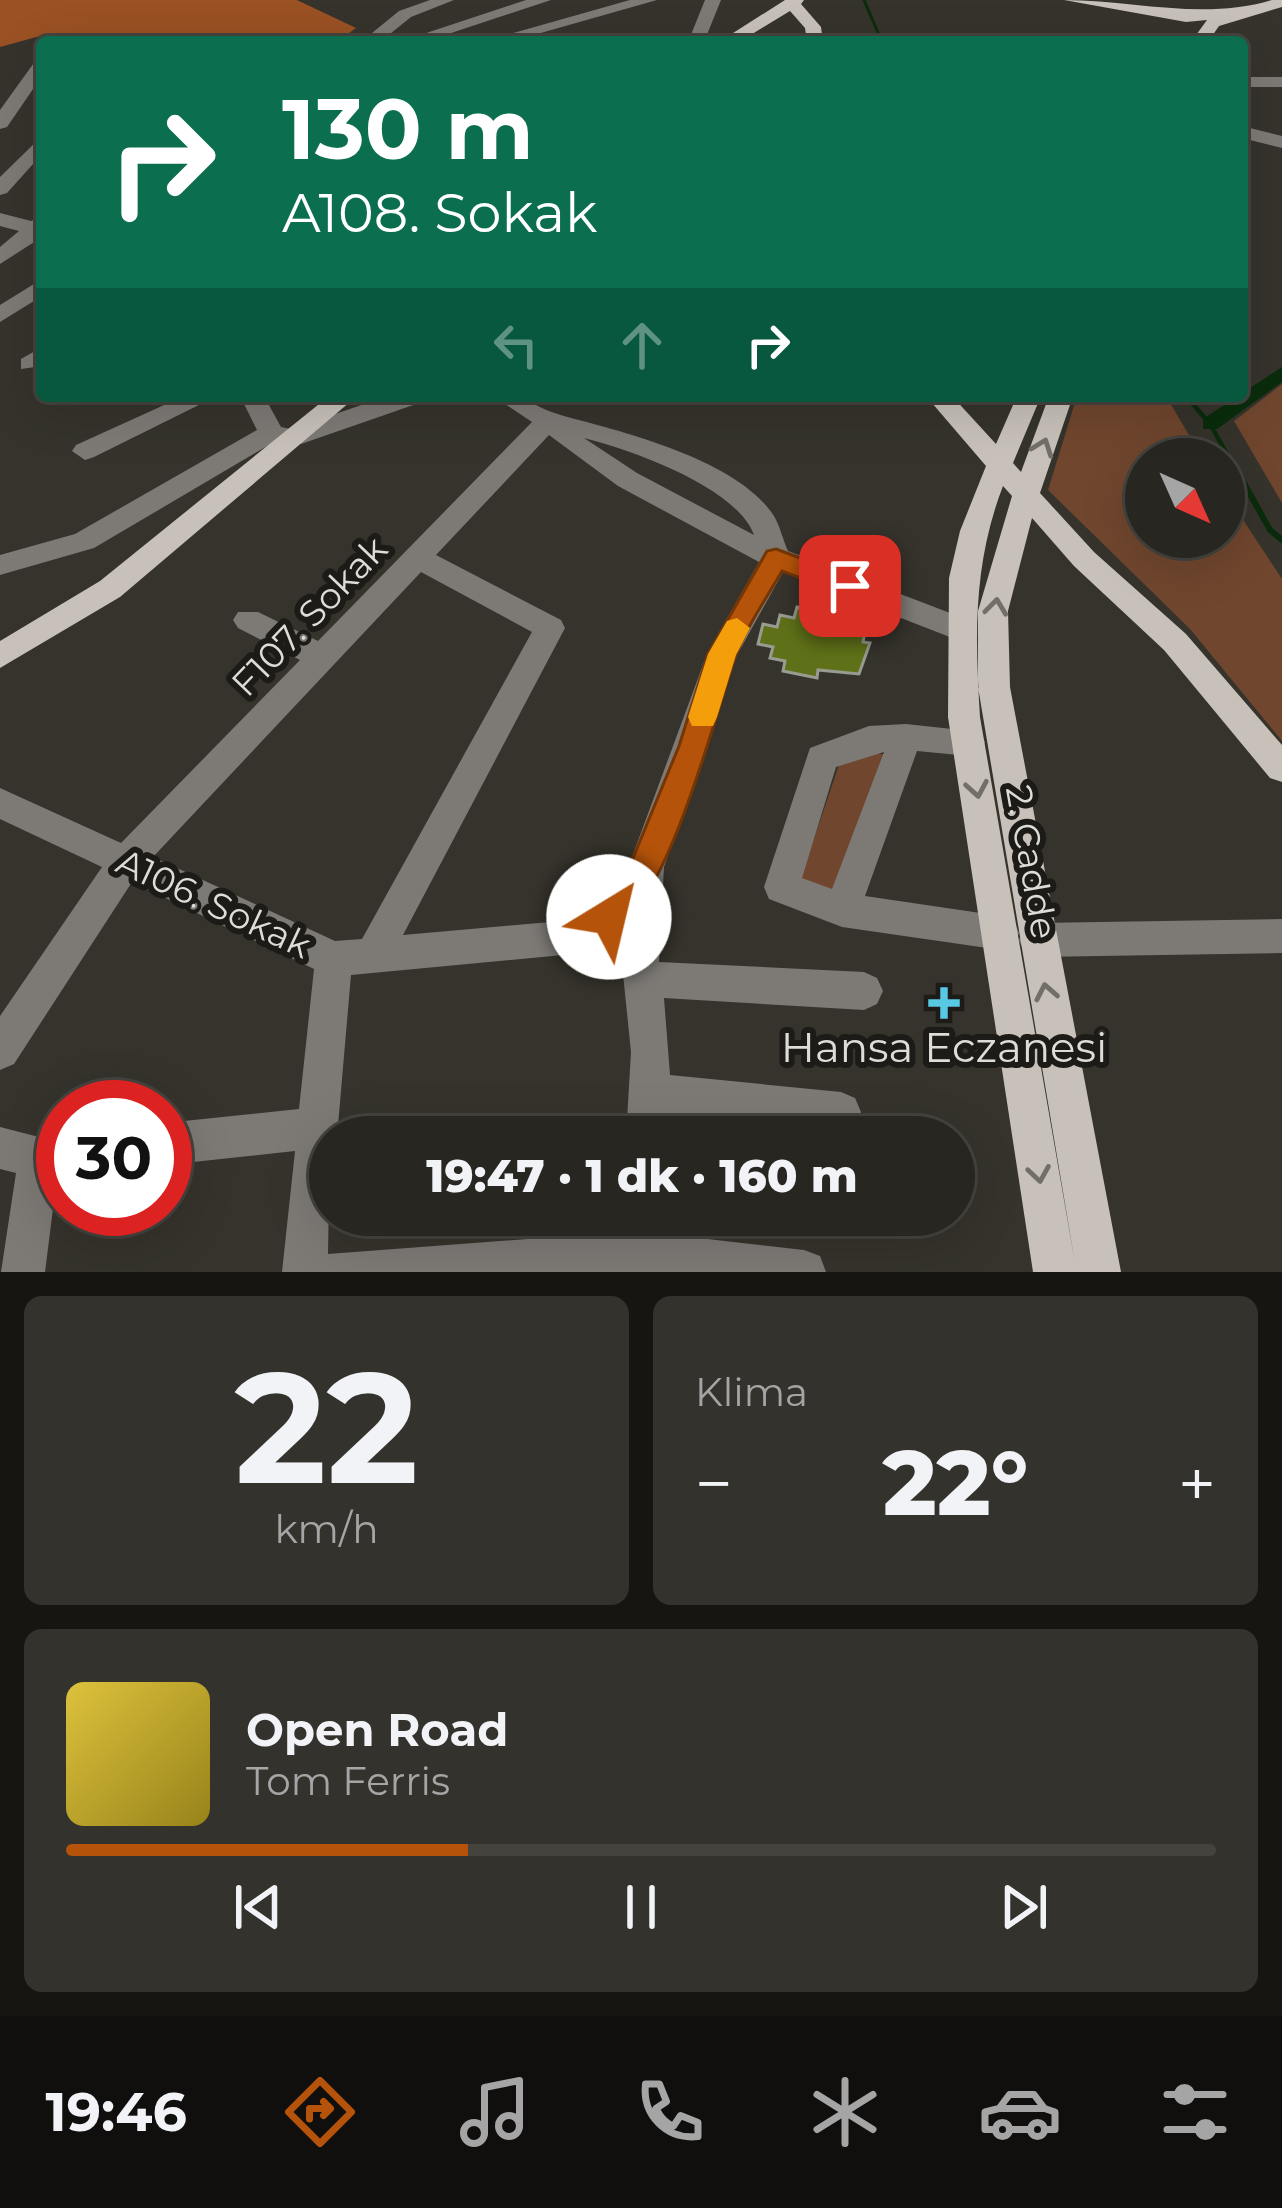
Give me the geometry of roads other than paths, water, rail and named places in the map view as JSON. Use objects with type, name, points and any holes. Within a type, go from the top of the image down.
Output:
[{"type":"main road","points":[[1072,0],[1186,17],[1282,2]]},
{"type":"main road","points":[[738,36],[794,1],[814,36]]},
{"type":"main road","points":[[1186,17],[1203,35],[1246,5]]},
{"type":"main road","points":[[1174,35],[1186,17]]},
{"type":"main road","points":[[0,656],[110,590],[282,435],[336,402]]},
{"type":"main road","points":[[943,402],[1084,560],[1174,642],[1282,768]]},
{"type":"main road","name":"2. Cadde","points":[[1055,1272],[994,687],[994,611],[1008,546],[1059,402]]},
{"type":"main road","points":[[957,420],[1002,432],[1026,404]]},
{"type":"main road","name":"2. Cadde","points":[[1026,404],[976,524],[963,577],[960,629],[969,742],[1099,1272]]},
{"type":"main road","points":[[1008,546],[1031,531],[1084,560]]},
{"type":"street","points":[[375,36],[398,11],[446,0]]},
{"type":"street","points":[[426,36],[543,0]]},
{"type":"street","points":[[512,36],[649,0]]},
{"type":"street","points":[[698,36],[713,0]]},
{"type":"street","points":[[1248,82],[1282,82]]},
{"type":"street","points":[[0,90],[34,89]]},
{"type":"street","points":[[0,123],[34,89]]},
{"type":"street","points":[[1248,134],[1282,142]]},
{"type":"street","points":[[0,190],[36,149]]},
{"type":"street","points":[[0,219],[36,227]]},
{"type":"street","points":[[0,258],[36,231]]},
{"type":"street","points":[[0,315],[36,290]]},
{"type":"street","points":[[85,452],[193,402]]},
{"type":"street","points":[[256,402],[282,435]]},
{"type":"street","points":[[0,566],[84,541],[282,435],[393,402]]},
{"type":"street","points":[[353,958],[563,938],[609,917],[646,867],[693,746],[722,654],[776,558],[762,519],[724,488],[643,444],[548,420],[516,402]]},
{"type":"street","points":[[548,420],[574,446],[776,558],[960,629]]},
{"type":"street","name":"F107. Sokak","points":[[0,1050],[125,863],[548,420]]},
{"type":"street","points":[[319,1116],[353,958],[550,628],[418,557]]},
{"type":"street","points":[[248,620],[325,658]]},
{"type":"street","points":[[842,910],[906,737]]},
{"type":"street","points":[[969,742],[906,737],[869,740],[822,758],[782,887],[842,910],[1019,937],[1279,943]]},
{"type":"street","name":"A106. Sokak","points":[[0,802],[125,863],[353,958]]},
{"type":"street","points":[[646,867],[643,979],[651,1052],[648,1116]]},
{"type":"street","points":[[643,979],[864,991]]},
{"type":"street","points":[[649,1093],[841,1112]]},
{"type":"street","points":[[192,1141],[309,1129]]},
{"type":"street","points":[[23,1272],[34,1154]]},
{"type":"street","points":[[304,1272],[309,1212]]},
{"type":"street","points":[[338,1272],[647,1247],[803,1272]]},
{"type":"waterway","points":[[864,0],[879,36]]},
{"type":"waterway","points":[[1248,397],[1282,373]]},
{"type":"waterway","points":[[1191,402],[1218,438]]},
{"type":"waterway","points":[[1210,424],[1241,402]]},
{"type":"waterway","points":[[1245,485],[1270,530],[1282,540]]},
{"type":"place","name":"Hansa Eczanesi","points":[[944,1003]]}]
